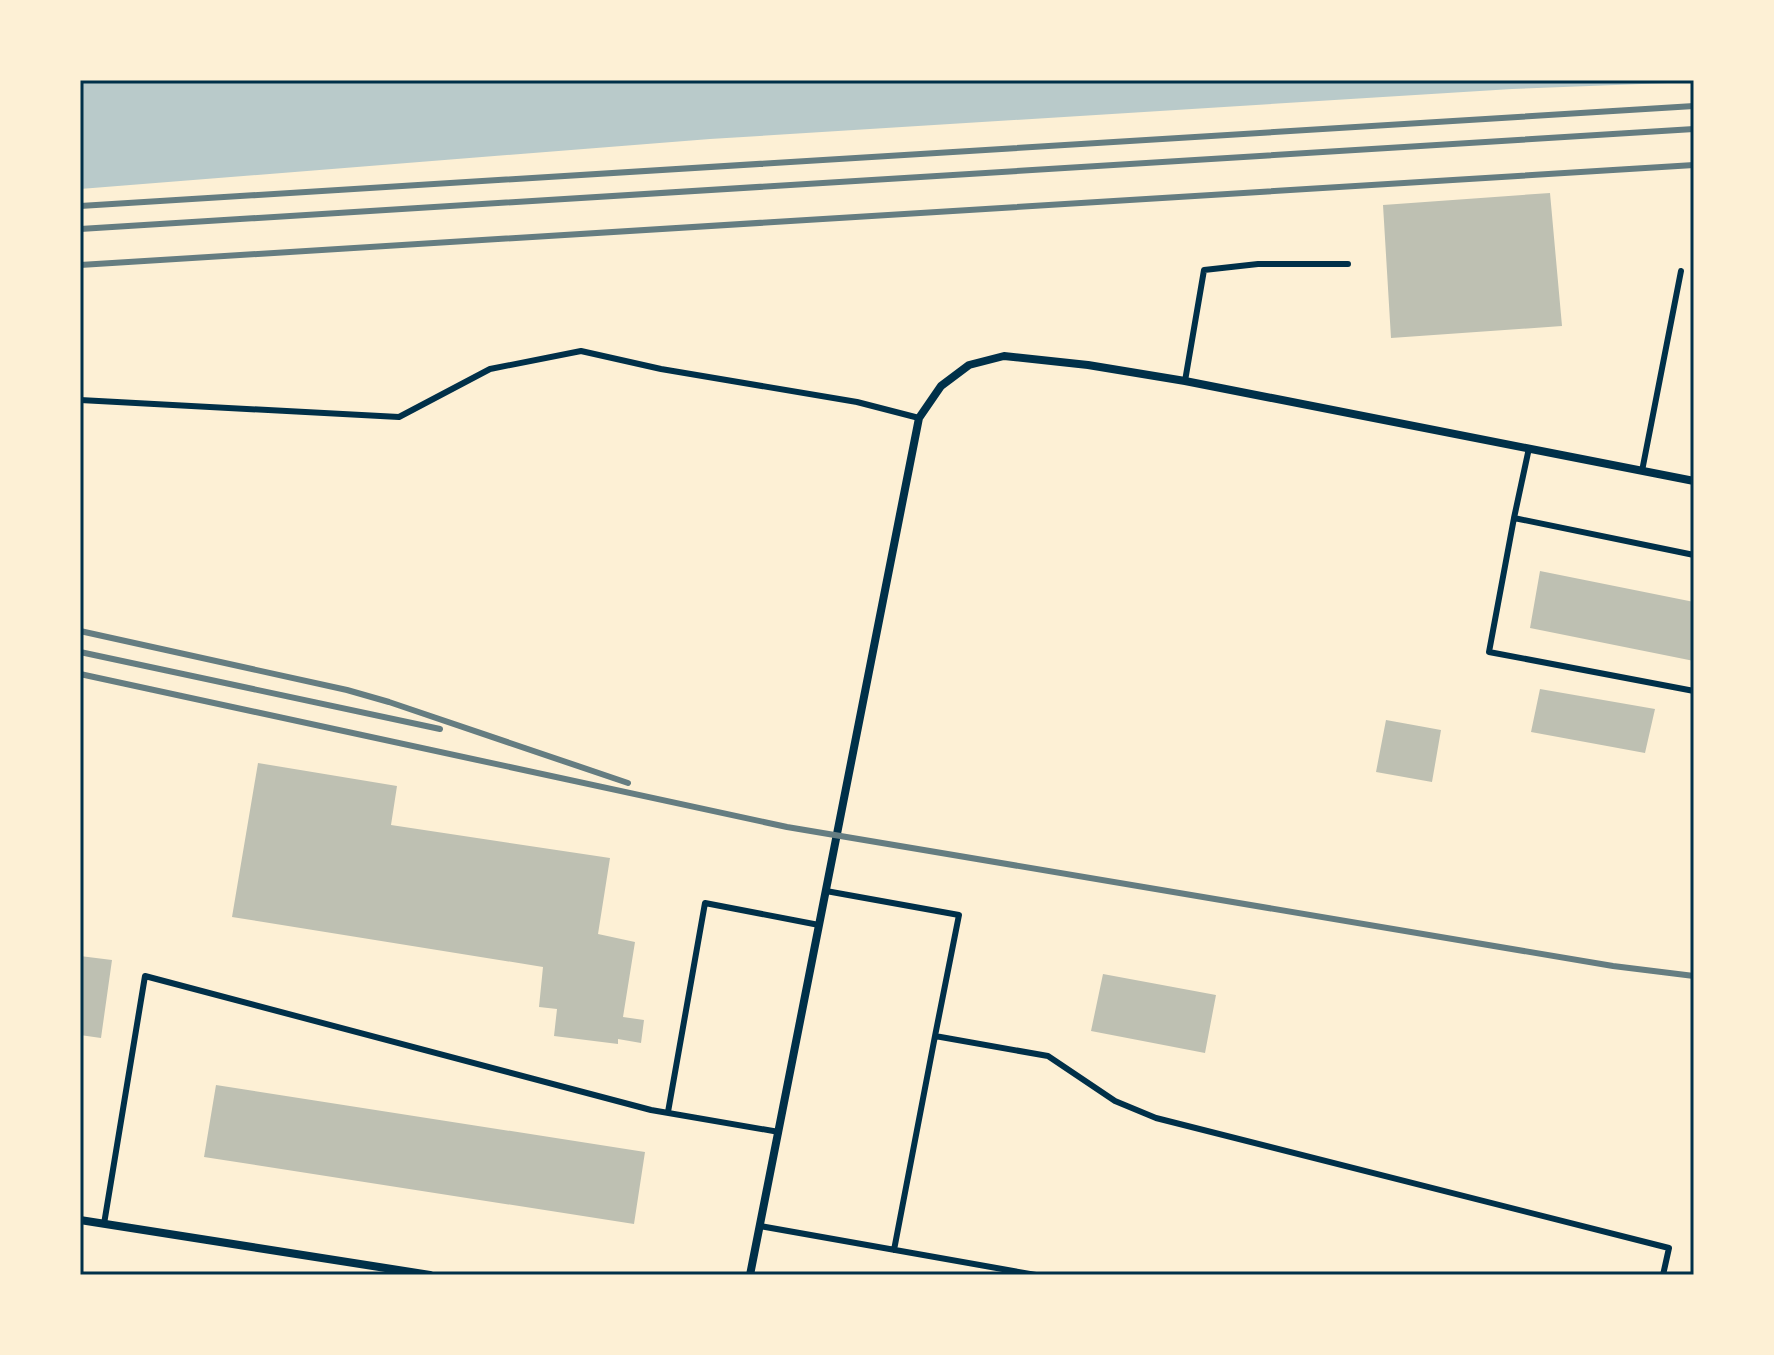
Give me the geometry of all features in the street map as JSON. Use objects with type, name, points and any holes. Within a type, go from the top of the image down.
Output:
[{"type":"street","points":[[750,1275],[919,418],[941,386],[969,365],[1004,356],[1088,365],[1185,381],[1694,481]]},
{"type":"street","points":[[80,1220],[430,1275]]},
{"type":"lane","points":[[1185,381],[1204,270],[1258,264],[1348,264]]},
{"type":"lane","points":[[1642,471],[1681,271]]},
{"type":"lane","points":[[80,400],[399,417],[490,369],[581,351],[661,369],[857,402],[919,418]]},
{"type":"lane","points":[[1529,448],[1489,652],[1694,691]]},
{"type":"lane","points":[[1514,518],[1694,555]]},
{"type":"lane","points":[[826,891],[959,915],[894,1250]]},
{"type":"lane","points":[[668,1112],[705,903],[819,925]]},
{"type":"lane","points":[[104,1224],[145,976],[651,1110],[779,1132]]},
{"type":"lane","points":[[935,1036],[1048,1056],[1115,1101],[1156,1118],[1669,1248],[1663,1275]]},
{"type":"lane","points":[[760,1226],[1036,1275]]},
{"type":"shaded area","points":[[80,80],[1694,82],[1512,89],[710,139],[80,189]]},
{"type":"building","points":[[1550,193],[1562,326],[1391,338],[1383,205]]},
{"type":"building","points":[[1540,571],[1694,602],[1694,661],[1530,628]]},
{"type":"building","points":[[1540,689],[1655,709],[1645,753],[1531,732]]},
{"type":"building","points":[[1386,720],[1441,730],[1432,782],[1376,772]]},
{"type":"building","points":[[258,763],[397,786],[391,825],[610,858],[598,934],[635,942],[623,1017],[644,1020],[641,1043],[618,1039],[618,1044],[554,1036],[557,1009],[539,1007],[543,967],[232,917]]},
{"type":"building","points":[[80,956],[112,960],[101,1038],[80,1035]]},
{"type":"building","points":[[1103,974],[1216,995],[1205,1053],[1091,1031]]},
{"type":"building","points":[[216,1085],[645,1152],[634,1224],[204,1157]]},
{"type":"railway","points":[[80,206],[1694,106]]},
{"type":"railway","points":[[80,229],[1694,129]]},
{"type":"railway","points":[[80,265],[1694,165]]},
{"type":"railway","points":[[80,631],[347,690],[628,783]]},
{"type":"railway","points":[[80,652],[440,729]]},
{"type":"railway","points":[[80,674],[787,827],[1613,966],[1694,976]]}]
